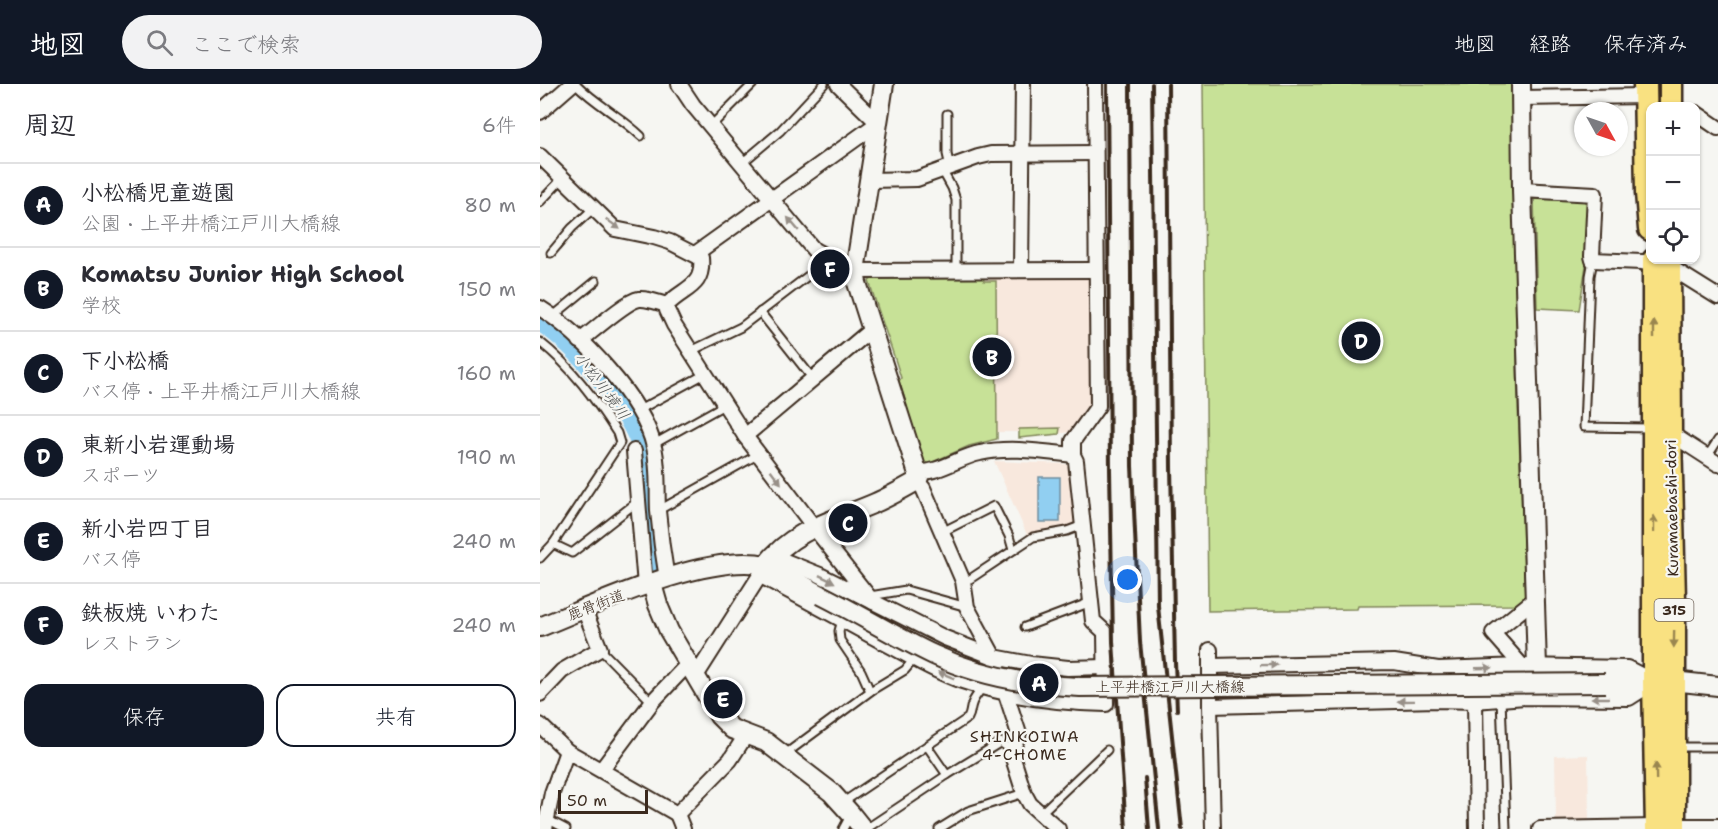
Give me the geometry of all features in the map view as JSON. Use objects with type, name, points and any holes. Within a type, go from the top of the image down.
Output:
[{"type":"main road","points":[[1648,210],[1647,193],[1663,96]]},
{"type":"main road","name":"Kuramaebashi-dori","points":[[1662,264],[1666,828]]},
{"type":"main road","name":"Kuramaebashi-dori","points":[[1664,681],[1673,747],[1666,828]]},
{"type":"street","points":[[679,84],[814,250],[830,259],[855,270],[1096,270]]},
{"type":"street","points":[[838,84],[878,123]]},
{"type":"street","points":[[884,84],[855,270],[857,283],[917,477],[963,581],[967,607],[994,657],[1019,734],[1011,752],[1024,793],[1030,804],[1058,829]]},
{"type":"street","points":[[1021,270],[1023,84]]},
{"type":"street","points":[[767,565],[842,620],[948,675],[1005,693],[1057,702],[1106,704],[1105,632],[1093,621],[1076,461],[1073,455],[1073,441],[1098,406],[1095,84]]},
{"type":"street","points":[[540,112],[571,85]]},
{"type":"street","points":[[1530,667],[1535,599],[1521,91],[1663,96]]},
{"type":"street","points":[[1700,116],[1718,128]]},
{"type":"street","points":[[694,254],[878,123]]},
{"type":"street","points":[[869,180],[917,179],[991,154],[1095,153]]},
{"type":"street","points":[[540,156],[615,229],[670,242],[700,258],[702,267],[699,279],[667,305],[642,299],[636,300],[626,305],[580,341]]},
{"type":"street","points":[[1522,190],[1594,194],[1593,260],[1646,262]]},
{"type":"street","points":[[1667,264],[1718,297]]},
{"type":"street","points":[[667,305],[674,325],[745,436],[870,599]]},
{"type":"street","points":[[540,308],[580,341],[622,385],[639,410],[654,444],[658,469],[654,583]]},
{"type":"street","points":[[745,436],[872,329]]},
{"type":"street","points":[[1662,431],[1713,461]]},
{"type":"street","points":[[634,451],[638,502],[658,605],[669,631],[719,716],[732,729],[766,742],[784,755],[831,792],[846,815],[865,829]]},
{"type":"street","points":[[602,769],[652,702],[692,670],[767,565],[788,542],[834,518],[875,503],[917,477],[958,459],[982,452],[1029,451],[1073,455]]},
{"type":"street","name":"上平井橋江戸川大橋線","points":[[654,583],[726,564],[767,565],[933,654],[985,672],[1040,685],[1080,687],[1664,681],[1718,686]]},
{"type":"street","points":[[767,565],[870,599],[945,638],[994,657],[1068,668],[1106,667]]},
{"type":"street","name":"鹿骨街道","points":[[540,627],[654,583]]},
{"type":"street","points":[[1530,667],[1493,633],[1535,599]]},
{"type":"street","points":[[540,694],[562,671],[600,649],[584,609]]},
{"type":"street","points":[[1210,650],[1214,829]]},
{"type":"street","points":[[1210,666],[1394,662],[1438,669],[1627,668],[1664,681]]},
{"type":"street","points":[[1436,700],[1438,669]]},
{"type":"street","points":[[1210,706],[1474,701],[1525,697],[1629,698],[1664,681]]},
{"type":"street","points":[[1474,701],[1477,829]]},
{"type":"street","points":[[540,725],[567,751],[677,814],[683,829]]},
{"type":"street","points":[[677,814],[730,760],[746,735]]},
{"type":"street","points":[[546,824],[546,794],[567,751]]},
{"type":"street","points":[[1540,829],[1666,828],[1718,825]]},
{"type":"lane","points":[[711,126],[753,84]]},
{"type":"lane","points":[[742,164],[780,131],[824,84]]},
{"type":"lane","points":[[571,85],[628,124],[641,136]]},
{"type":"lane","points":[[947,114],[946,169],[956,200],[956,270]]},
{"type":"lane","points":[[540,202],[563,177]]},
{"type":"lane","points":[[551,253],[572,228],[594,208]]},
{"type":"lane","points":[[691,351],[741,327],[830,259]]},
{"type":"lane","points":[[1593,260],[1590,276],[1584,428],[1662,431]]},
{"type":"lane","points":[[552,317],[596,281]]},
{"type":"lane","points":[[760,312],[813,379]]},
{"type":"lane","points":[[540,342],[555,354],[582,383],[617,433],[620,442],[553,544],[540,558]]},
{"type":"lane","points":[[639,410],[705,374]]},
{"type":"lane","points":[[654,444],[726,404]]},
{"type":"lane","points":[[1713,461],[1718,440]]},
{"type":"lane","points":[[658,510],[759,454]]},
{"type":"lane","points":[[553,544],[572,552],[638,502]]},
{"type":"lane","points":[[942,532],[994,506],[1009,536],[1013,550]]},
{"type":"lane","points":[[963,581],[970,579],[1033,537],[1068,531],[1083,525]]},
{"type":"lane","points":[[870,599],[906,590],[967,607]]},
{"type":"lane","points":[[1025,627],[1091,602]]},
{"type":"lane","points":[[842,620],[839,631],[840,640],[861,671],[870,691]]},
{"type":"lane","points":[[600,649],[652,702]]},
{"type":"lane","points":[[784,755],[870,691],[905,670],[914,659]]},
{"type":"lane","points":[[846,815],[927,746],[968,718],[971,714],[972,702],[982,686]]},
{"type":"lane","points":[[1501,699],[1506,829]]},
{"type":"lane","points":[[865,829],[1001,742],[1011,752]]},
{"type":"lane","points":[[927,746],[947,775]]},
{"type":"lane","points":[[1673,747],[1718,747]]},
{"type":"lane","points":[[1041,813],[1107,750]]},
{"type":"lane","points":[[939,829],[968,812],[1024,793]]},
{"type":"lane","points":[[546,824],[566,829]]},
{"type":"shaded area","points":[[1087,276],[1090,280],[1090,403],[1072,432],[1019,438],[1019,432],[998,432],[997,434],[888,336],[869,281],[872,279]]},
{"type":"shaded area","points":[[994,461],[1066,464],[1072,470],[1078,525],[1068,529],[1035,532],[1028,537]]},
{"type":"shaded area","points":[[1588,755],[1589,820],[1556,821],[1555,756]]},
{"type":"green space","points":[[1203,84],[1511,84],[1525,601],[1517,605],[1358,606],[1357,609],[1208,611]]},
{"type":"green space","points":[[1534,199],[1589,200],[1588,253],[1579,310],[1537,308]]},
{"type":"green space","points":[[983,277],[984,281],[996,281],[997,439],[969,446],[928,464],[924,463],[899,381],[901,378],[869,281],[872,279]]},
{"type":"green space","points":[[1060,428],[1059,434],[1019,438],[1019,429]]},
{"type":"water","points":[[1039,477],[1060,477],[1060,522],[1039,522]]},
{"type":"waterway","name":"小松川境川","points":[[540,321],[555,331],[586,361],[616,399],[638,436],[646,466],[653,572]]},
{"type":"railway","points":[[1107,84],[1113,642],[1126,829]]},
{"type":"railway","points":[[1130,84],[1132,466],[1140,642],[1159,829]]},
{"type":"railway","points":[[1152,84],[1158,606],[1182,829]]},
{"type":"railway","points":[[1168,84],[1171,467],[1177,710]]},
{"type":"railway","points":[[1145,778],[1149,829]]},
{"type":"place","name":"鉄板焼 いわた","points":[[830,269]]},
{"type":"place","name":"東新小岩運動場","points":[[1361,341]]},
{"type":"place","name":"Komatsu Junior High School","points":[[992,357]]},
{"type":"place","name":"下小松橋","points":[[848,523]]},
{"type":"place","name":"小松橋児童遊園","points":[[1039,683]]},
{"type":"place","name":"新小岩四丁目","points":[[723,699]]},
{"type":"district","name":"SHINKOIWA 4-CHOME","points":[[1025,745]]}]
